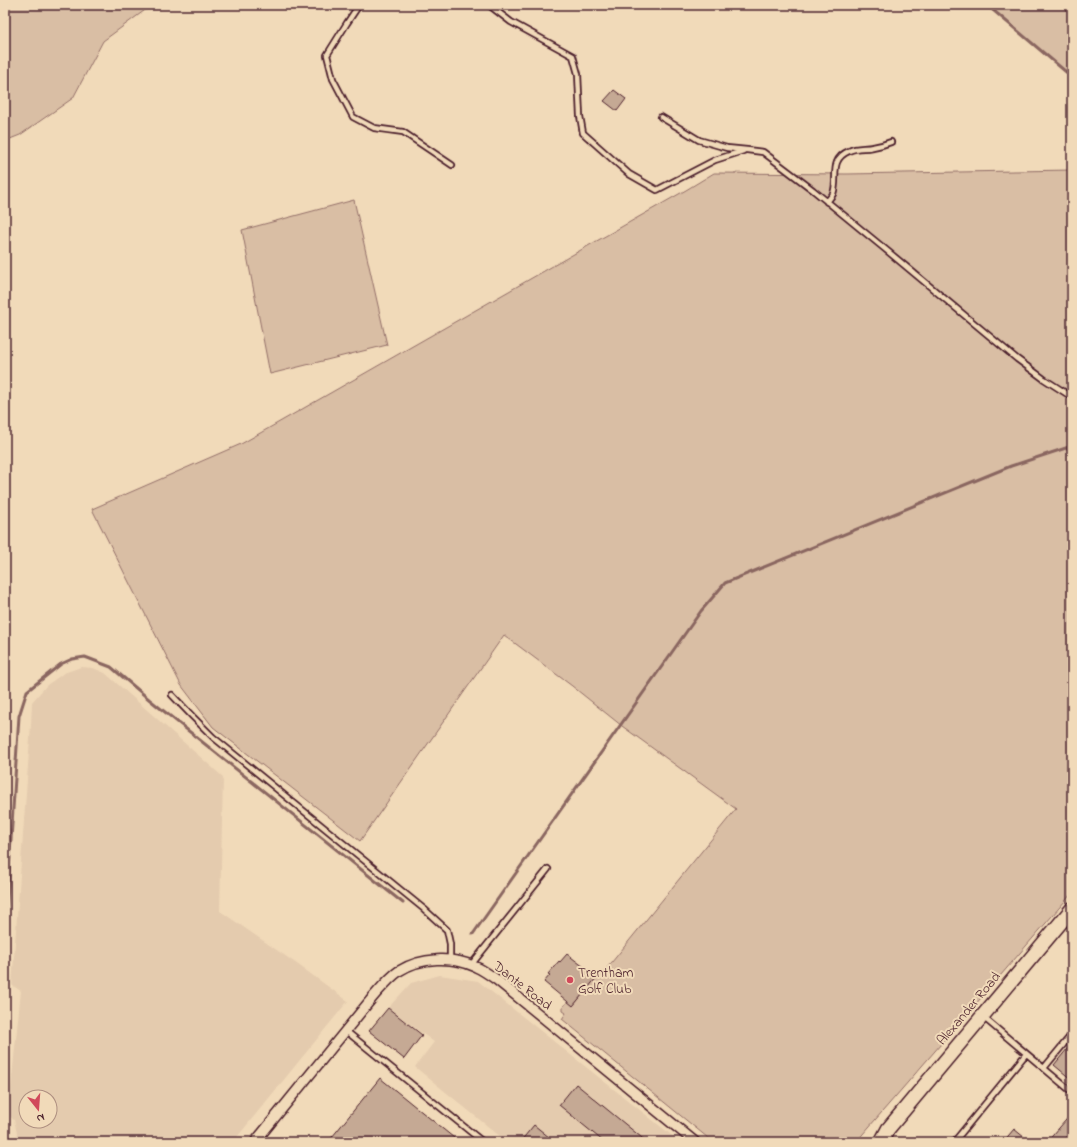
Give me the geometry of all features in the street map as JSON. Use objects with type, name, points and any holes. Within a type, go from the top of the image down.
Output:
[{"type":"street","name":"Alexander Road","points":[[873,1142],[888,1129],[1072,909]]},
{"type":"street","name":"Dante Road","points":[[255,1142],[385,984],[399,972],[413,964],[427,960],[450,960],[461,961],[477,967],[497,980],[695,1142]]},
{"type":"street","name":"Alexander Road","points":[[881,1142],[888,1129]]},
{"type":"lane","points":[[360,5],[327,56],[333,79],[353,117],[374,128],[403,132],[452,165]]},
{"type":"lane","points":[[489,5],[511,22],[573,56],[578,74],[580,116],[583,133],[629,174],[657,190],[715,160],[747,150]]},
{"type":"lane","points":[[660,117],[699,140],[727,148],[763,152],[827,202],[1017,359],[1072,397]]},
{"type":"lane","points":[[827,202],[832,195],[834,187],[836,162],[844,153],[850,150],[873,147],[891,142]]},
{"type":"lane","points":[[172,695],[214,737],[424,909],[447,930],[450,944],[450,960]]},
{"type":"lane","points":[[472,965],[548,869]]},
{"type":"lane","points":[[982,1016],[1072,1092]]},
{"type":"lane","points":[[346,1031],[483,1142]]},
{"type":"lane","points":[[1044,1068],[1072,1034]]},
{"type":"lane","points":[[954,1142],[1026,1054]]},
{"type":"shaded area","points":[[5,5],[152,5],[103,41],[73,98],[20,135],[5,141]]},
{"type":"shaded area","points":[[986,5],[1072,5],[1072,76]]},
{"type":"shaded area","points":[[1072,170],[1072,893],[856,1142],[713,1142],[562,1019],[566,1013],[563,1011],[563,1007],[568,1001],[573,1006],[597,977],[599,978],[736,809],[622,726],[504,635],[360,841],[213,727],[181,685],[92,509],[241,444],[714,173],[847,174]]},
{"type":"shaded area","points":[[354,200],[387,345],[270,374],[242,230]]},
{"type":"shaded area","points":[[81,667],[93,668],[105,673],[223,777],[220,911],[348,1001],[233,1142],[19,1142],[14,1120],[8,1115],[21,991],[12,985],[32,702],[47,685],[64,673]]},
{"type":"shaded area","points":[[440,975],[478,981],[680,1142],[507,1142],[415,1067],[434,1042],[388,1008],[411,983]]},
{"type":"building","points":[[614,90],[626,99],[617,111],[604,101]]},
{"type":"building","name":"Trentham Golf Club","points":[[567,954],[597,977],[573,1006],[544,982],[550,975],[548,974]]},
{"type":"building","points":[[388,1008],[422,1035],[404,1059],[369,1031]]},
{"type":"building","points":[[1072,1043],[1072,1080],[1054,1065]]},
{"type":"building","points":[[380,1078],[459,1142],[328,1142]]},
{"type":"building","points":[[576,1084],[647,1142],[604,1142],[559,1105]]},
{"type":"building","points":[[1072,1113],[1072,1139],[1070,1142],[1047,1142]]},
{"type":"building","points":[[534,1125],[555,1142],[520,1142]]},
{"type":"building","points":[[1014,1129],[1030,1142],[1003,1142]]},
{"type":"waterway","points":[[987,5],[1072,77]]},
{"type":"waterway","points":[[473,934],[701,611],[725,583],[1011,466],[1072,446]]},
{"type":"waterway","points":[[5,932],[19,716],[27,691],[61,664],[72,659],[85,657],[111,667],[403,903]]},
{"type":"place","name":"Trentham Golf Club","points":[[570,980]]}]
